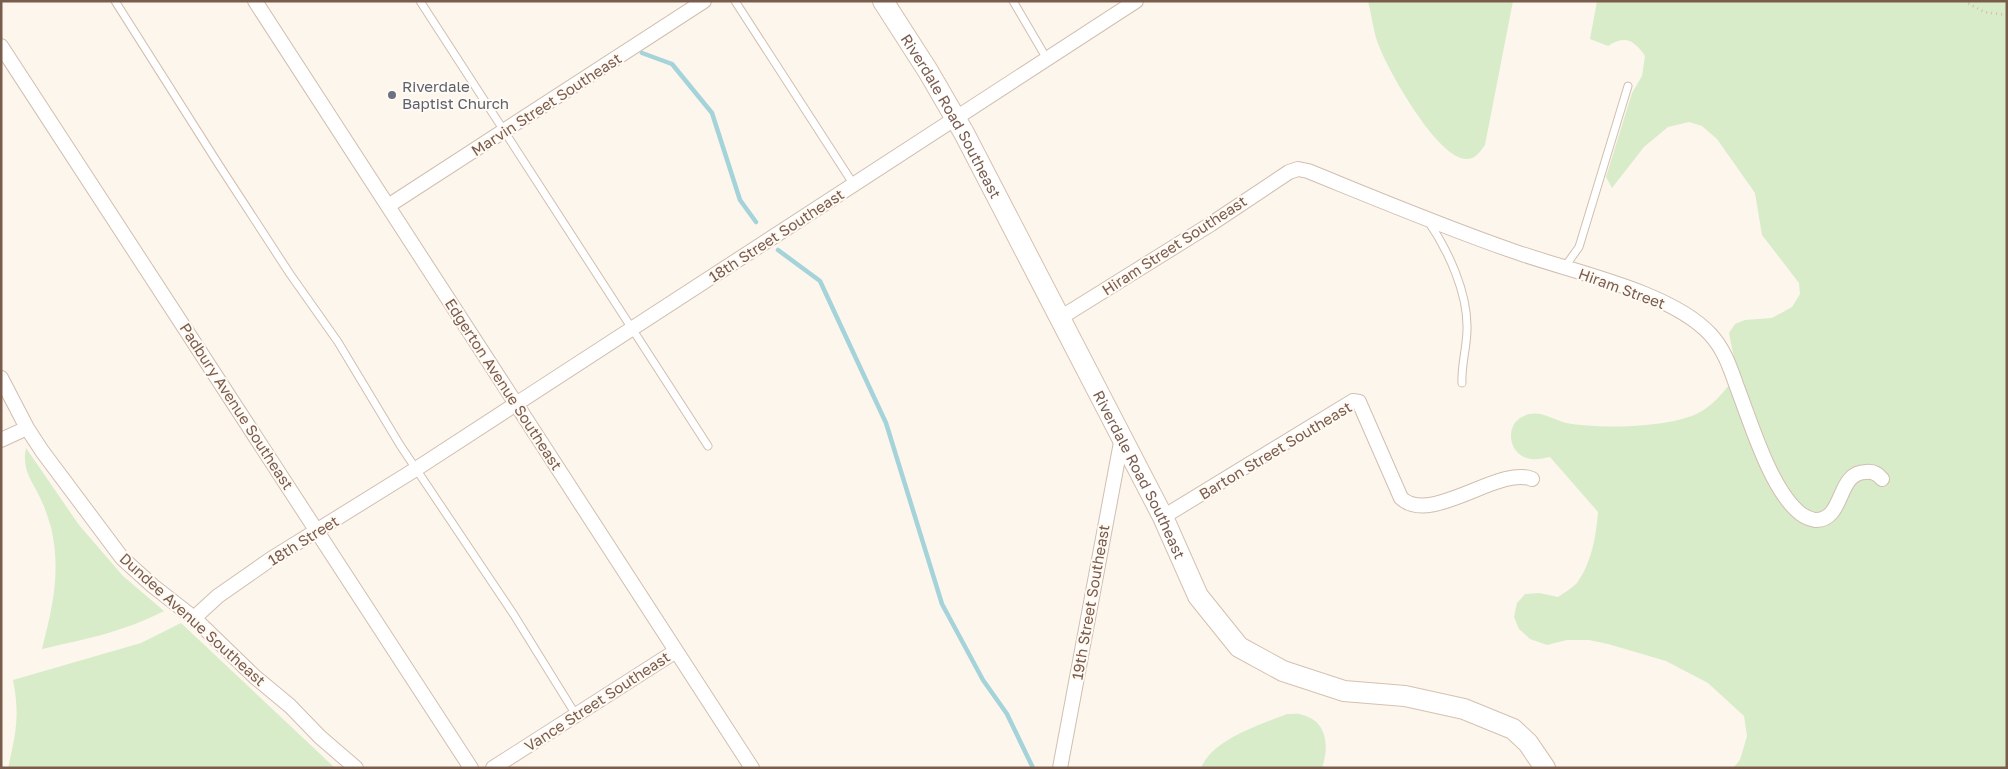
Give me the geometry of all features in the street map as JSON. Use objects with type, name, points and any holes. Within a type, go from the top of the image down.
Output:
[{"type":"street","name":"Edgerton Avenue Southeast","points":[[255,1],[752,768]]},
{"type":"street","name":"Marvin Street Southeast","points":[[388,206],[704,1]]},
{"type":"street","name":"Riverdale Road Southeast","points":[[883,1],[956,119],[1163,517],[1198,596],[1239,647],[1283,672],[1344,691],[1405,696],[1464,709],[1512,729],[1528,743],[1545,768]]},
{"type":"street","name":"18th Street Southeast","points":[[416,469],[1136,1]]},
{"type":"street","name":"Padbury Avenue Southeast","points":[[1,46],[471,768]]},
{"type":"street","name":"Hiram Street","points":[[1289,172],[1298,170],[1308,171],[1426,219],[1564,268],[1639,292],[1672,306],[1708,332],[1721,347],[1782,494],[1803,516],[1818,520],[1827,517],[1833,511],[1846,484],[1852,476],[1859,472],[1874,473],[1882,479]]},
{"type":"street","name":"Hiram Street Southeast","points":[[1060,318],[1289,172]]},
{"type":"street","name":"Dundee Avenue Southeast","points":[[1,378],[27,428],[42,451],[122,558],[153,586],[194,618],[255,677],[290,706],[320,737],[356,768]]},
{"type":"street","name":"Barton Street Southeast","points":[[1163,517],[1353,401],[1359,402],[1401,498],[1406,502],[1425,506],[1505,480],[1522,477],[1532,479]]},
{"type":"street","points":[[1,440],[27,428]]},
{"type":"street","name":"19th Street Southeast","points":[[1060,768],[1122,437]]},
{"type":"street","name":"18th Street","points":[[194,618],[218,596],[271,559],[416,469]]},
{"type":"street","name":"Vance Street Southeast","points":[[493,768],[676,651]]},
{"type":"lane","points":[[115,1],[290,274],[338,342],[416,469],[514,615],[576,715]]},
{"type":"lane","points":[[420,1],[708,446]]},
{"type":"lane","points":[[735,1],[854,186]]},
{"type":"lane","points":[[1013,1],[1047,59]]},
{"type":"lane","points":[[1564,268],[1579,247],[1628,86]]},
{"type":"lane","points":[[1426,219],[1446,250],[1456,275],[1464,306],[1467,327],[1462,383]]},
{"type":"path","points":[[1964,1],[1984,12],[2007,15]]},
{"type":"green space","points":[[1368,1],[1513,1],[1485,145],[1476,156],[1468,159],[1456,156],[1429,131],[1416,113],[1384,58],[1374,30]]},
{"type":"green space","points":[[1597,1],[2007,1],[2007,768],[1733,768],[1740,760],[1747,736],[1744,716],[1708,683],[1666,661],[1608,644],[1589,640],[1567,640],[1547,645],[1530,639],[1519,629],[1514,617],[1517,603],[1525,594],[1539,593],[1558,597],[1577,583],[1592,549],[1598,512],[1550,457],[1531,459],[1519,454],[1512,443],[1511,437],[1511,431],[1517,421],[1528,415],[1539,414],[1566,423],[1580,425],[1637,426],[1657,424],[1692,416],[1715,401],[1737,373],[1729,333],[1735,324],[1745,320],[1772,318],[1792,307],[1800,294],[1799,283],[1762,235],[1755,193],[1717,139],[1702,126],[1689,122],[1668,127],[1644,147],[1612,188],[1606,177],[1632,93],[1642,76],[1645,56],[1637,46],[1629,41],[1619,41],[1608,46],[1590,39]]},
{"type":"green space","points":[[26,448],[79,525],[123,576],[164,611],[119,630],[42,649],[54,588],[54,543],[51,527],[43,505],[29,477],[25,464]]},
{"type":"green space","points":[[181,623],[335,768],[8,768],[17,714],[13,680],[141,643]]},
{"type":"green space","points":[[1287,714],[1299,714],[1311,718],[1322,729],[1325,736],[1326,752],[1322,768],[1201,768],[1207,758],[1226,741],[1251,728]]},
{"type":"waterway","points":[[642,53],[672,64],[712,113],[740,200],[756,222]]},
{"type":"waterway","points":[[778,250],[820,281],[886,423],[942,604],[983,680],[1007,714],[1033,768]]},
{"type":"place","name":"Riverdale Baptist Church","points":[[392,95]]}]
